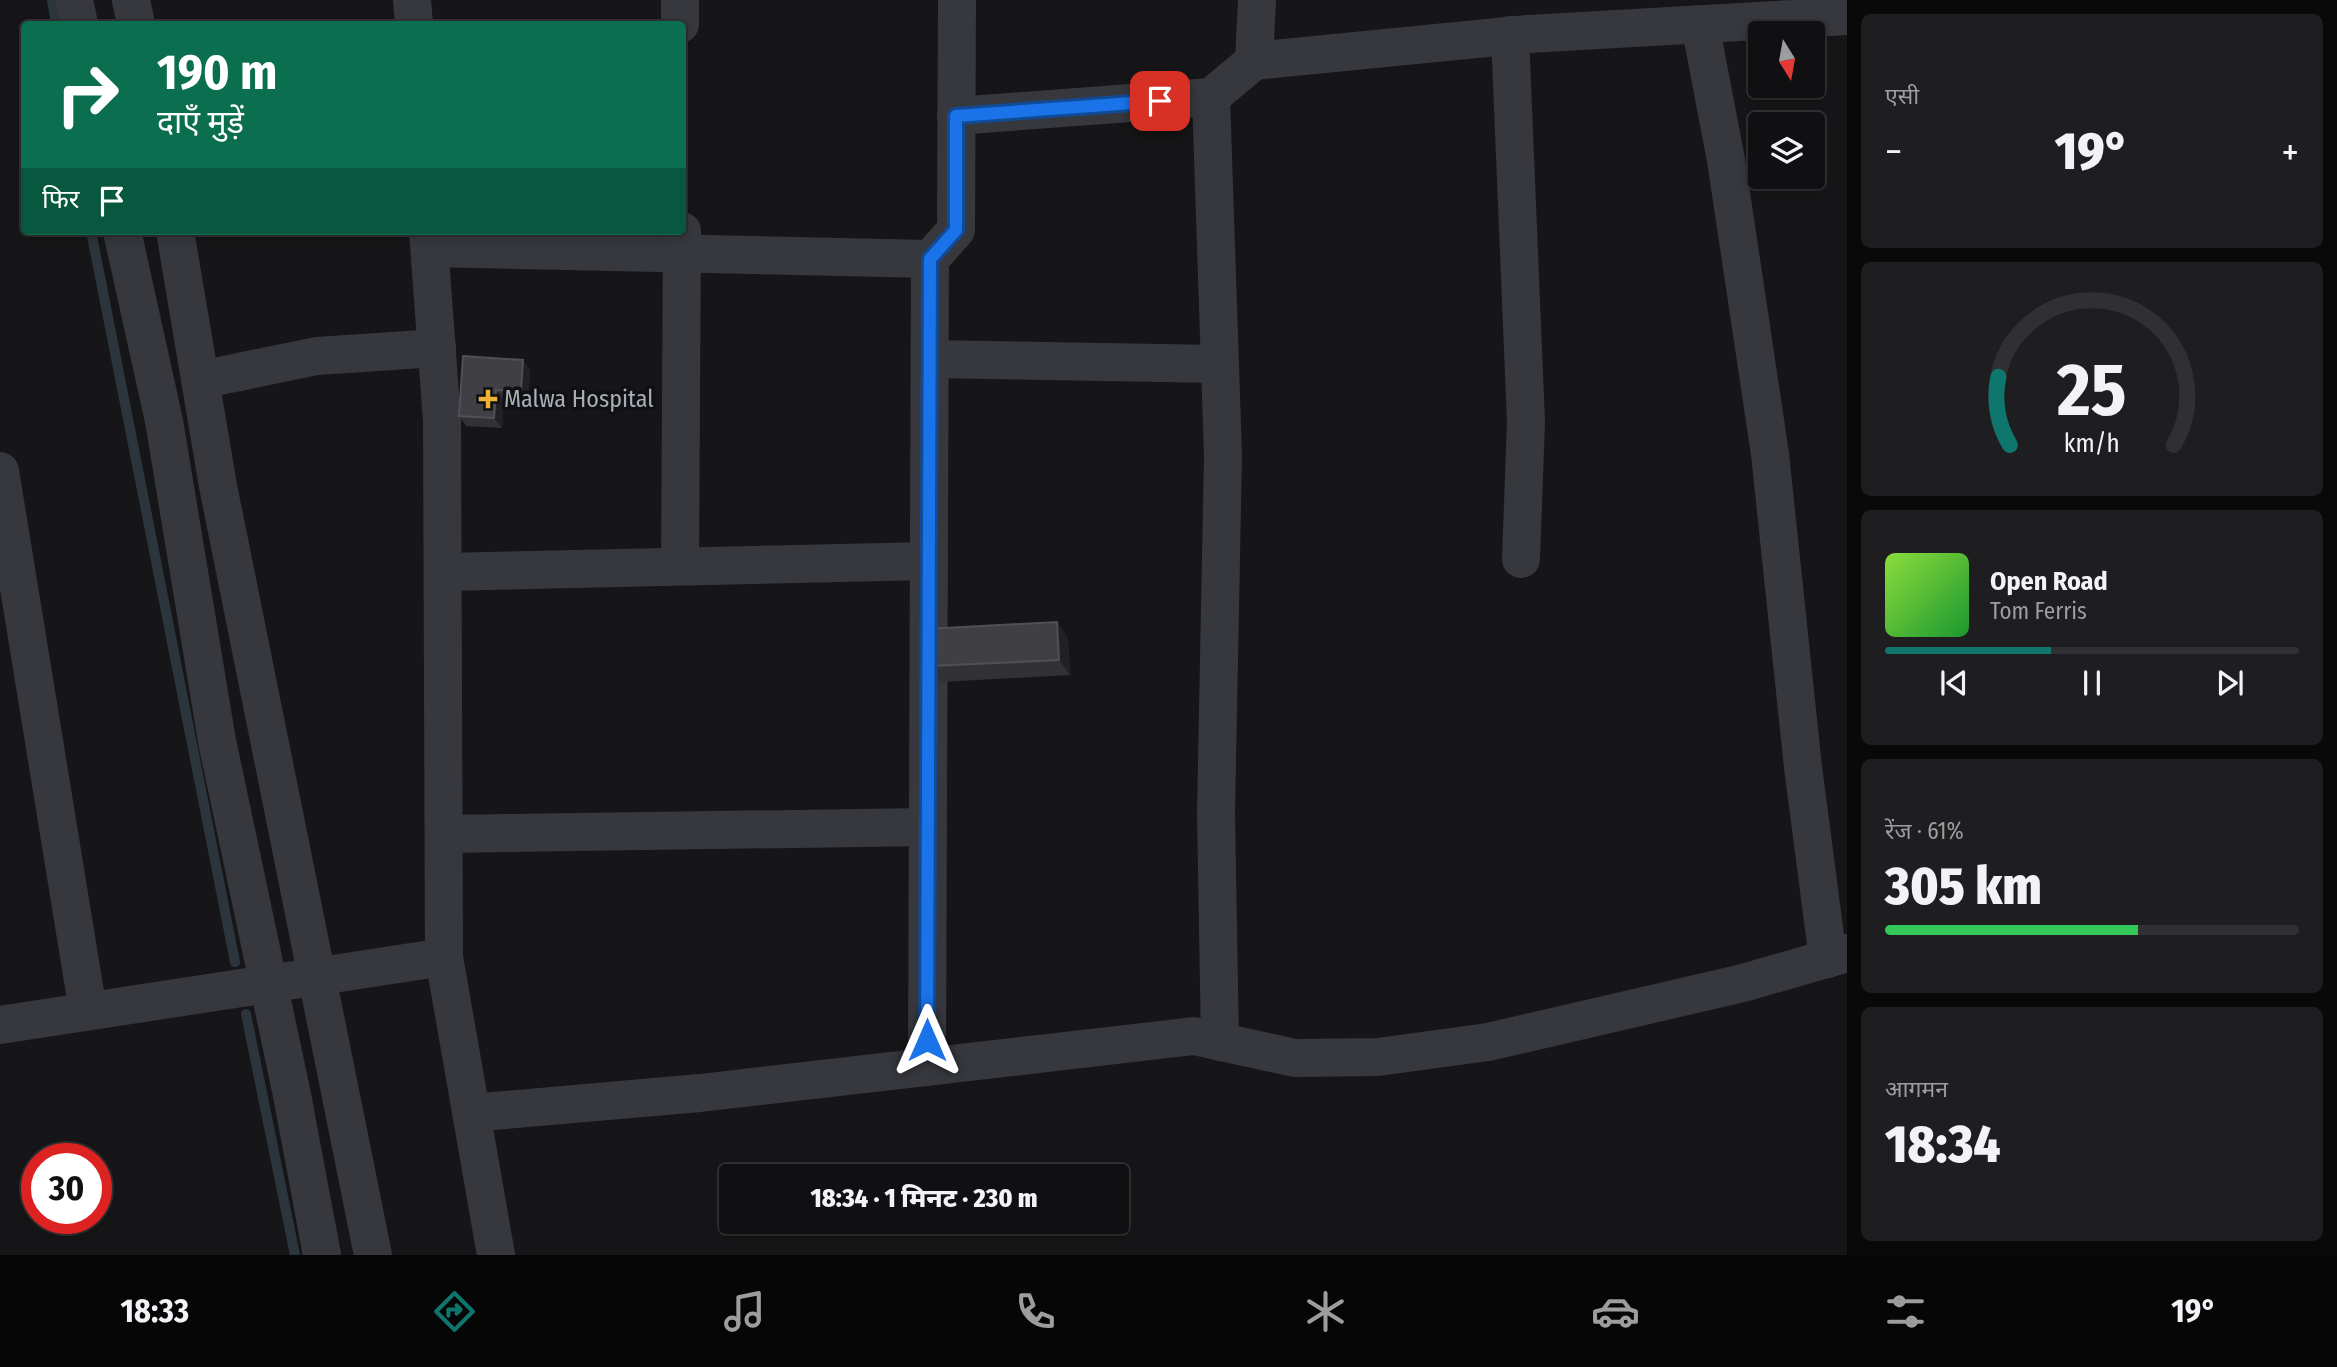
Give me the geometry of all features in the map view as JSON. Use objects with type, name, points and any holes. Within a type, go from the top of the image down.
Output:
[{"type":"street","points":[[74,0],[78,21]]},
{"type":"street","points":[[131,0],[135,21]]},
{"type":"street","points":[[412,0],[414,21]]},
{"type":"street","points":[[680,0],[680,21]]},
{"type":"street","points":[[926,1067],[930,259],[956,230],[957,0]]},
{"type":"street","points":[[1254,61],[1257,0]]},
{"type":"street","points":[[956,116],[1210,97],[1254,61],[1510,35],[1847,16]]},
{"type":"street","points":[[471,1113],[700,1093],[1194,1036],[1295,1058],[1378,1057],[1488,1042],[1743,983],[1837,956],[1803,768],[1770,453],[1726,160],[1700,24]]},
{"type":"street","points":[[1510,35],[1526,422],[1521,559]]},
{"type":"street","points":[[1210,97],[1223,455],[1216,813],[1220,1042]]},
{"type":"street","points":[[123,235],[164,421],[216,741],[269,984],[322,1255]]},
{"type":"street","points":[[175,235],[218,486],[373,1255]]},
{"type":"street","points":[[496,1255],[444,957],[442,421],[429,239],[682,242],[930,259]]},
{"type":"street","points":[[680,566],[682,242]]},
{"type":"street","points":[[200,380],[317,356],[437,348]]},
{"type":"street","points":[[930,359],[1219,364]]},
{"type":"street","points":[[0,471],[89,1011]]},
{"type":"street","points":[[443,572],[929,561]]},
{"type":"street","points":[[444,834],[928,827]]},
{"type":"street","points":[[0,1025],[444,957]]},
{"type":"building","points":[[463,356],[523,360],[521,391],[496,390],[494,418],[459,416]]},
{"type":"building","points":[[1057,622],[1059,660],[930,666],[928,629]]},
{"type":"waterway","points":[[52,0],[56,21]]},
{"type":"waterway","points":[[92,235],[235,962]]},
{"type":"waterway","points":[[246,1014],[295,1255]]},
{"type":"place","name":"Malwa Hospital","points":[[488,399]]},
{"type":"route","points":[[927,1040],[930,259],[956,230],[956,116],[1160,101]]}]
